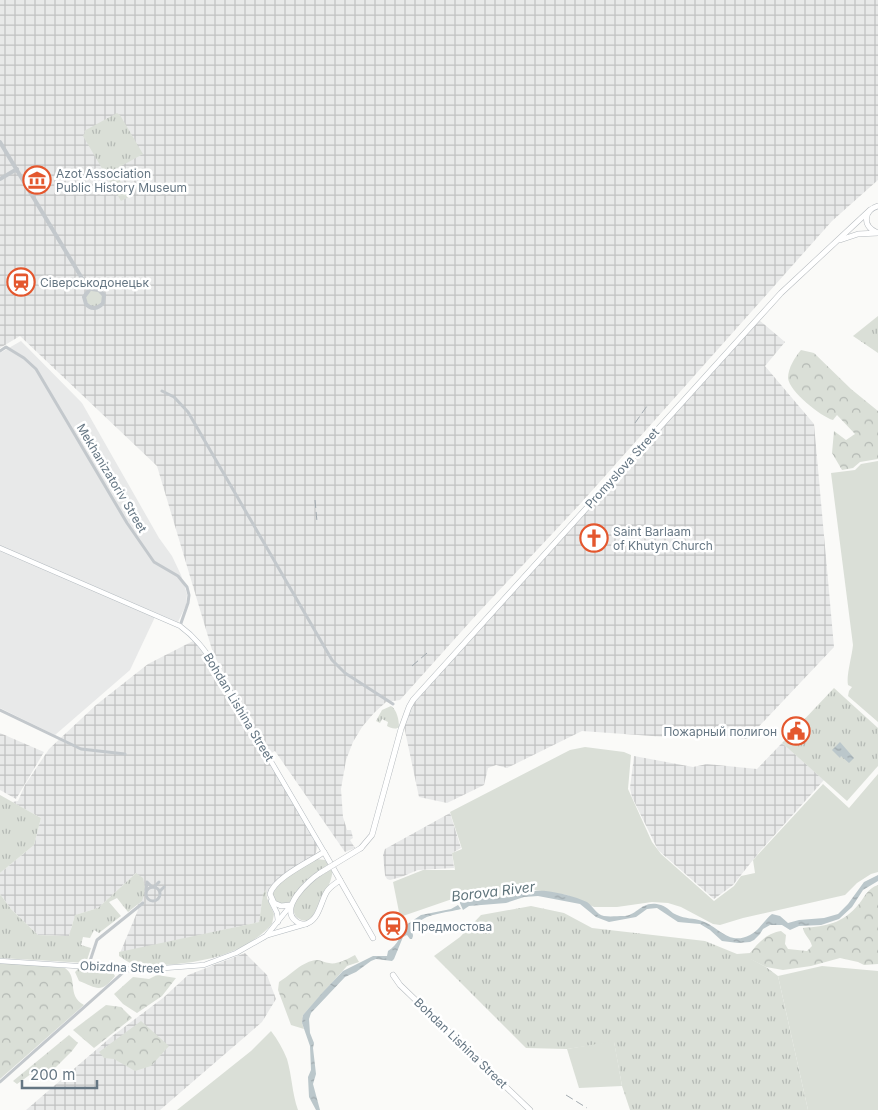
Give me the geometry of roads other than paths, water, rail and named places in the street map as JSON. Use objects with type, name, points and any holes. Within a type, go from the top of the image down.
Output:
[{"type":"main road","name":"Promyslova Street","points":[[291,905],[305,885],[320,873],[361,848],[372,836],[401,729],[413,700],[794,279],[878,204]]},
{"type":"main road","points":[[870,210],[866,215],[867,225],[878,233]]},
{"type":"main road","name":"Promyslova Street","points":[[835,242],[858,234],[878,233]]},
{"type":"main road","name":"Bohdan Lishina Street","points":[[0,548],[180,626],[197,641],[214,664],[373,938]]},
{"type":"main road","points":[[278,922],[277,913],[271,900],[271,890],[275,885],[324,852]]},
{"type":"main road","points":[[266,936],[297,928],[308,923],[316,916],[327,890],[340,880]]},
{"type":"main road","points":[[271,900],[278,906],[291,905]]},
{"type":"main road","points":[[291,905],[293,918],[300,923],[308,923]]},
{"type":"main road","points":[[266,936],[291,905]]},
{"type":"main road","name":"Obizdna Street","points":[[0,961],[127,969],[191,967],[224,958],[266,936]]},
{"type":"main road","name":"Bohdan Lishina Street","points":[[393,975],[400,985],[530,1110]]},
{"type":"street","points":[[0,142],[85,284],[90,289],[99,290],[104,295],[103,303],[98,308],[90,308],[84,302],[85,294],[90,289]]},
{"type":"street","points":[[0,179],[17,169]]},
{"type":"street","name":"Mekhanizatoriv Street","points":[[0,351],[6,347],[36,368],[128,523],[154,562],[178,576],[186,587],[189,595],[188,604],[180,626]]},
{"type":"street","points":[[162,391],[174,397],[188,412],[332,660],[345,673],[393,704]]},
{"type":"street","points":[[0,710],[81,749],[125,754]]},
{"type":"street","points":[[88,967],[96,940],[143,902],[146,896],[147,882],[156,888],[161,896],[159,900],[143,902]]},
{"type":"street","points":[[146,891],[156,888]]},
{"type":"street","points":[[146,896],[151,902]]},
{"type":"street","points":[[0,1082],[127,969]]},
{"type":"water","points":[[840,742],[854,758],[849,763],[832,750]]},
{"type":"water","points":[[878,875],[878,881],[863,890],[852,907],[839,919],[821,925],[799,926],[790,930],[782,925],[770,925],[763,929],[754,940],[738,943],[722,941],[700,924],[678,922],[657,908],[647,909],[636,917],[609,922],[596,917],[580,904],[538,896],[524,897],[506,903],[469,906],[463,910],[459,901],[461,899],[507,897],[532,891],[546,891],[567,895],[587,902],[599,914],[604,916],[628,915],[644,906],[654,904],[663,906],[680,916],[702,921],[730,937],[743,938],[753,933],[772,914],[780,916],[788,923],[838,914],[864,882]]},
{"type":"water","points":[[458,905],[461,909],[424,918],[414,925],[412,928],[412,939],[407,935],[403,937],[392,961],[376,959],[345,977],[311,1013],[309,1019],[310,1033],[314,1043],[316,1074],[313,1084],[320,1110],[316,1110],[309,1097],[310,1046],[302,1023],[303,1015],[343,971],[373,956],[387,956],[388,951],[397,943],[406,925],[421,915],[451,909]]},
{"type":"railway","points":[[635,423],[647,406]]},
{"type":"railway","points":[[315,500],[317,522]]},
{"type":"railway","points":[[412,666],[427,653]]},
{"type":"railway","points":[[566,1095],[587,1108]]},
{"type":"place","name":"Azot Association Public History Museum","points":[[37,180]]},
{"type":"place","name":"Сіверськодонецьк","points":[[21,282]]},
{"type":"place","name":"Saint Barlaam of Khutyn Church","points":[[594,538]]},
{"type":"place","name":"Пожарный полигон","points":[[796,731]]},
{"type":"place","name":"Предмостова","points":[[393,926]]},
{"type":"water label","name":"Borova River","points":[[493,891]]}]
